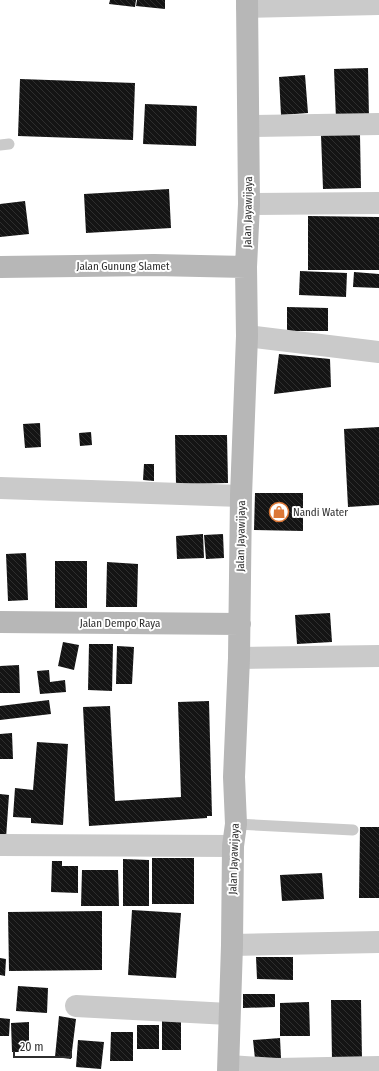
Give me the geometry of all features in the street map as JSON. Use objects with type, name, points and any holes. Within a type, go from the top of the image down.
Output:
[{"type":"main road","name":"Jalan Jayawijaya","points":[[228,1068],[232,945],[233,846],[236,824],[234,777],[240,624],[241,496],[247,336],[246,267],[249,204],[249,126],[247,3]]},
{"type":"main road","name":"Jalan Gunung Slamet","points":[[0,267],[154,265],[246,267]]},
{"type":"main road","name":"Jalan Dempo Raya","points":[[0,622],[240,624]]},
{"type":"street","points":[[247,3],[379,4]]},
{"type":"street","points":[[249,126],[379,124]]},
{"type":"street","points":[[249,204],[379,203]]},
{"type":"street","points":[[247,336],[379,352]]},
{"type":"street","points":[[0,488],[241,496]]},
{"type":"street","points":[[239,658],[379,656]]},
{"type":"street","points":[[0,845],[233,846]]},
{"type":"street","points":[[232,945],[379,942]]},
{"type":"street","points":[[76,1006],[229,1014]]},
{"type":"street","points":[[228,1068],[277,1069],[379,1067]]},
{"type":"lane","points":[[236,824],[353,830]]},
{"type":"building","points":[[110,0],[136,0],[135,7],[109,4]]},
{"type":"building","points":[[137,0],[165,0],[165,9],[136,6]]},
{"type":"building","points":[[368,68],[369,118],[336,119],[334,69]]},
{"type":"building","points":[[305,75],[308,113],[281,115],[279,77]]},
{"type":"building","points":[[20,79],[135,83],[133,140],[18,136]]},
{"type":"building","points":[[145,104],[197,106],[196,146],[143,144]]},
{"type":"building","points":[[321,135],[360,135],[361,188],[323,189]]},
{"type":"building","points":[[169,189],[171,228],[86,233],[84,194]]},
{"type":"building","points":[[25,201],[29,234],[0,237],[0,204]]},
{"type":"building","points":[[308,216],[379,217],[379,270],[308,270]]},
{"type":"building","points":[[300,271],[347,273],[346,297],[299,295]]},
{"type":"building","points":[[354,272],[379,274],[379,288],[353,287]]},
{"type":"building","points":[[287,307],[328,308],[328,331],[287,331]]},
{"type":"building","points":[[279,354],[330,359],[331,387],[274,394]]},
{"type":"building","points":[[40,423],[41,447],[25,448],[23,424]]},
{"type":"building","points":[[379,427],[379,505],[348,507],[344,429]]},
{"type":"building","points":[[91,432],[92,445],[80,446],[79,433]]},
{"type":"building","points":[[175,435],[227,435],[228,483],[176,484]]},
{"type":"building","points":[[144,464],[154,464],[154,481],[143,480]]},
{"type":"building","name":"Nandi Water","points":[[255,493],[303,493],[303,531],[254,530]]},
{"type":"building","points":[[203,534],[204,558],[177,559],[176,536]]},
{"type":"building","points":[[223,534],[224,558],[206,559],[204,535]]},
{"type":"building","points":[[26,553],[28,600],[8,601],[6,554]]},
{"type":"building","points":[[55,561],[87,561],[87,608],[55,608]]},
{"type":"building","points":[[107,562],[138,564],[137,607],[106,607]]},
{"type":"building","points":[[330,613],[332,642],[297,644],[295,615]]},
{"type":"building","points":[[63,642],[79,645],[74,670],[58,666]]},
{"type":"building","points":[[89,644],[113,644],[112,691],[88,690]]},
{"type":"building","points":[[117,646],[134,647],[132,684],[116,684]]},
{"type":"building","points":[[19,665],[20,693],[0,693],[0,666]]},
{"type":"building","points":[[49,670],[50,682],[65,680],[66,692],[40,694],[37,671]]},
{"type":"building","points":[[49,700],[51,714],[0,720],[0,706]]},
{"type":"building","points":[[209,701],[212,816],[207,816],[207,818],[89,826],[83,707],[110,706],[115,801],[181,797],[178,702]]},
{"type":"building","points":[[12,733],[13,759],[0,759],[0,734]]},
{"type":"building","points":[[37,742],[68,744],[63,825],[31,823],[31,818],[13,817],[15,788],[33,790]]},
{"type":"building","points":[[0,794],[9,795],[6,838],[0,838]]},
{"type":"building","points":[[360,827],[379,827],[379,898],[359,898]]},
{"type":"building","points":[[152,858],[194,858],[194,904],[152,904]]},
{"type":"building","points":[[123,859],[149,860],[149,906],[123,906]]},
{"type":"building","points":[[52,861],[62,861],[62,866],[78,866],[78,893],[51,892]]},
{"type":"building","points":[[82,870],[118,870],[119,906],[81,906]]},
{"type":"building","points":[[322,873],[324,899],[282,901],[280,875]]},
{"type":"building","points":[[132,910],[181,913],[176,978],[128,975]]},
{"type":"building","points":[[102,911],[102,970],[9,971],[8,912]]},
{"type":"building","points":[[256,957],[293,957],[293,980],[257,979]]},
{"type":"building","points":[[0,958],[6,959],[5,976],[0,975]]},
{"type":"building","points":[[18,986],[48,988],[47,1013],[16,1011]]},
{"type":"building","points":[[243,994],[275,994],[275,1007],[243,1008]]},
{"type":"building","points":[[331,1000],[361,1000],[362,1060],[332,1060]]},
{"type":"building","points":[[309,1002],[310,1036],[280,1036],[280,1003]]},
{"type":"building","points":[[59,1016],[76,1019],[71,1059],[55,1057]]},
{"type":"building","points":[[0,1018],[10,1019],[9,1036],[0,1036]]},
{"type":"building","points":[[162,1019],[181,1019],[181,1050],[162,1050]]},
{"type":"building","points":[[29,1022],[29,1052],[12,1052],[11,1023]]},
{"type":"building","points":[[137,1025],[159,1025],[159,1049],[137,1049]]},
{"type":"building","points":[[111,1032],[133,1032],[133,1061],[110,1061]]},
{"type":"building","points":[[280,1038],[281,1058],[255,1059],[253,1040]]},
{"type":"building","points":[[78,1040],[104,1042],[101,1069],[76,1067]]},
{"type":"place","name":"Nandi Water","points":[[279,512]]}]
